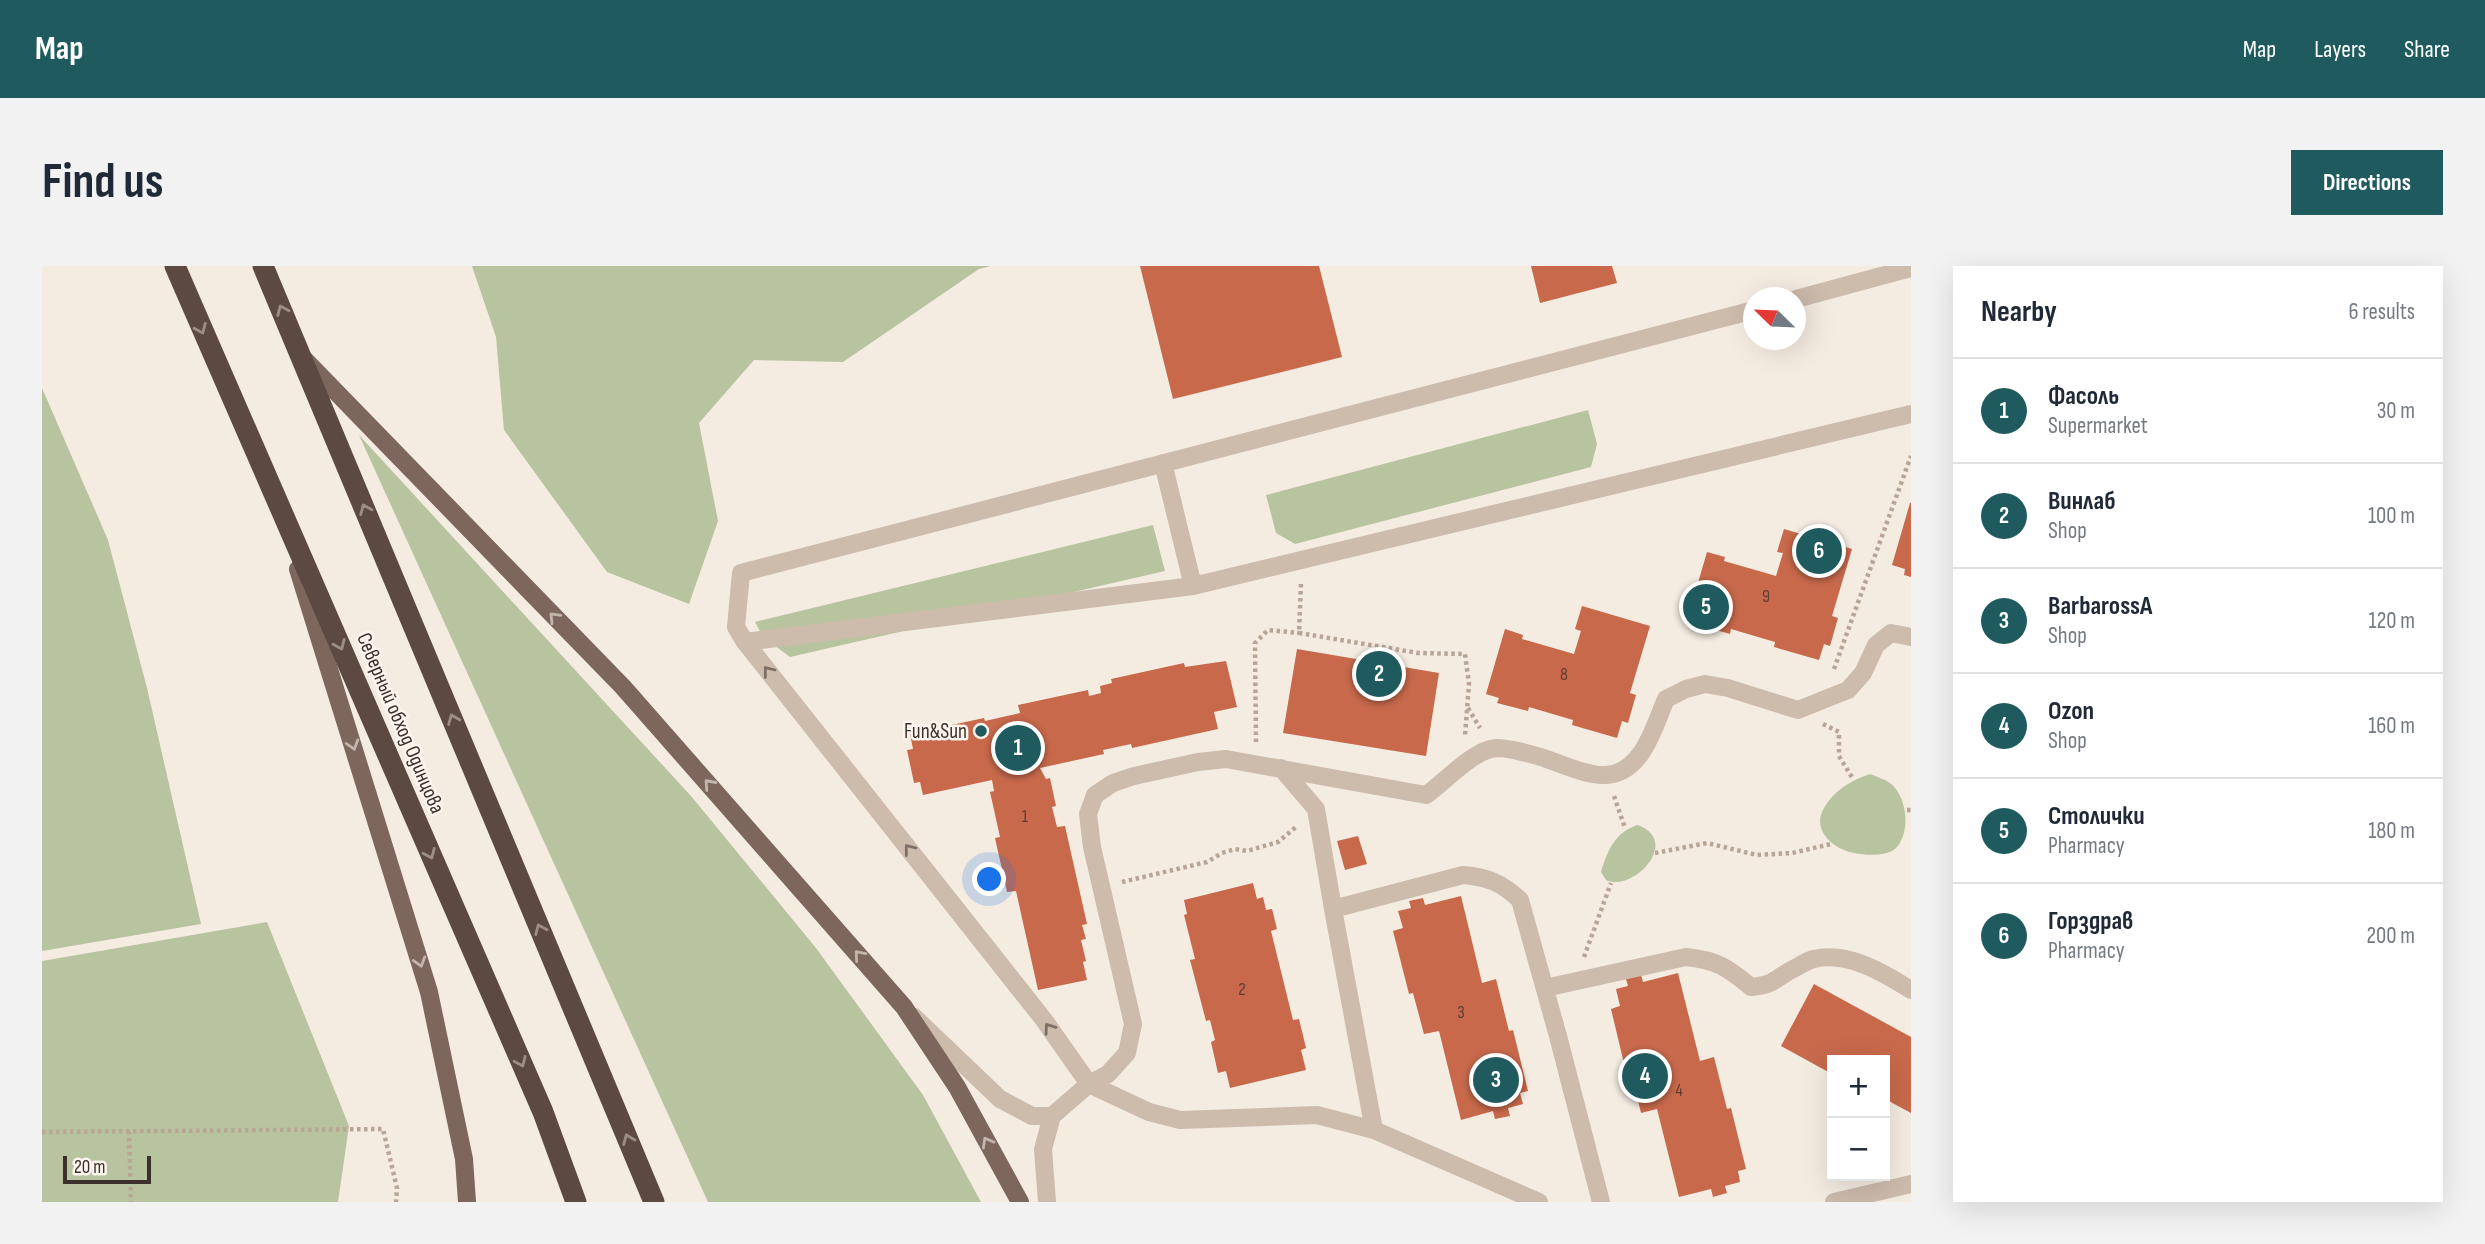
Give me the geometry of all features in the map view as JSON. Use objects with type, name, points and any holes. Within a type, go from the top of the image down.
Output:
[{"type":"highway","name":"Северный обход Одинцова","points":[[175,266],[543,1112],[576,1202]]},
{"type":"highway","points":[[263,266],[654,1202]]},
{"type":"main road","points":[[300,355],[623,687],[904,1007],[957,1087],[1020,1202]]},
{"type":"main road","points":[[282,516],[429,992],[464,1159],[467,1202]]},
{"type":"street","points":[[1806,296],[1911,268]]},
{"type":"street","points":[[1539,1202],[1374,1130],[1317,1115],[1180,1120],[1149,1112],[1089,1084],[1044,1020],[745,642],[736,627],[741,573],[1743,313]]},
{"type":"street","points":[[745,642],[1193,586],[1911,414]]},
{"type":"street","points":[[1163,463],[1193,586]]},
{"type":"street","points":[[1047,1202],[1043,1149],[1052,1116],[1089,1084],[1108,1074],[1127,1053],[1133,1024],[1092,847],[1088,814],[1095,795],[1113,783],[1198,762],[1226,759],[1426,795],[1479,752],[1497,748],[1606,775],[1630,766],[1645,748],[1666,699],[1686,689],[1705,684],[1728,688],[1798,710],[1848,690],[1863,673],[1876,645],[1891,633],[1911,637]]},
{"type":"street","points":[[1281,768],[1316,809],[1374,1130]]},
{"type":"street","points":[[1333,909],[1463,875],[1483,876],[1504,885],[1520,900],[1601,1202]]},
{"type":"street","points":[[1545,988],[1686,957],[1708,959],[1728,967],[1751,987],[1769,986],[1785,973],[1814,959],[1844,958],[1885,974],[1911,990]]},
{"type":"street","points":[[904,1007],[1000,1099],[1032,1116],[1052,1116]]},
{"type":"street","points":[[1833,1202],[1911,1184]]},
{"type":"path","points":[[1823,699],[1911,456]]},
{"type":"path","points":[[1299,633],[1302,560]]},
{"type":"path","points":[[1256,764],[1255,643],[1268,630],[1418,653],[1465,654],[1469,684],[1464,738]]},
{"type":"path","points":[[1798,710],[1839,732],[1839,757],[1853,779]]},
{"type":"path","points":[[1606,775],[1625,828]]},
{"type":"path","points":[[1101,887],[1207,862],[1235,849],[1247,851],[1278,842],[1316,809]]},
{"type":"path","points":[[1655,853],[1707,843],[1757,855],[1792,853],[1831,844]]},
{"type":"path","points":[[1575,981],[1611,883]]},
{"type":"path","points":[[42,1132],[383,1129],[397,1188],[396,1202]]},
{"type":"path","points":[[129,1131],[131,1202]]},
{"type":"green space","points":[[472,266],[991,266],[979,269],[843,362],[754,360],[699,423],[718,521],[689,604],[607,572],[504,430],[496,337]]},
{"type":"green space","points":[[42,388],[108,540],[147,688],[201,924],[42,951]]},
{"type":"green space","points":[[1588,410],[1597,444],[1591,467],[1295,544],[1276,533],[1266,495]]},
{"type":"green space","points":[[359,435],[691,796],[816,948],[923,1095],[981,1202],[708,1202]]},
{"type":"green space","points":[[1153,525],[1165,571],[790,657],[763,637],[755,622]]},
{"type":"green space","points":[[1870,774],[1896,789],[1904,806],[1905,825],[1904,834],[1895,849],[1869,855],[1846,851],[1832,843],[1820,824],[1824,808],[1838,791]]},
{"type":"green space","points":[[1638,825],[1650,833],[1655,843],[1654,853],[1648,864],[1628,879],[1617,882],[1606,880],[1601,872],[1610,849],[1618,837]]},
{"type":"green space","points":[[267,922],[349,1126],[338,1202],[42,1202],[42,961]]},
{"type":"building","points":[[1140,266],[1319,266],[1342,357],[1173,399]]},
{"type":"building","points":[[1531,266],[1612,266],[1617,283],[1540,303]]},
{"type":"building","points":[[1910,503],[1911,577],[1904,575],[1905,569],[1892,565]]},
{"type":"building","points":[[1784,529],[1852,549],[1832,616],[1838,618],[1830,646],[1824,644],[1819,660],[1774,647],[1775,642],[1731,629],[1730,634],[1699,625],[1701,620],[1688,617],[1707,552],[1725,557],[1724,561],[1776,576],[1783,553],[1777,552]]},
{"type":"building","points":[[1582,606],[1650,626],[1630,693],[1636,695],[1628,723],[1622,721],[1617,738],[1572,725],[1573,720],[1529,707],[1528,711],[1497,703],[1499,698],[1486,694],[1505,629],[1523,635],[1522,639],[1574,654],[1581,631],[1575,629]]},
{"type":"building","points":[[1297,649],[1439,673],[1426,756],[1283,733]]},
{"type":"building","points":[[1226,661],[1237,707],[1214,712],[1218,729],[1132,748],[1131,744],[1103,750],[1104,754],[1040,768],[1046,779],[1050,778],[1056,806],[1052,807],[1057,827],[1065,826],[1087,924],[1082,925],[1086,939],[1081,940],[1087,980],[1038,990],[1016,891],[1007,892],[995,838],[1000,837],[990,792],[994,791],[992,780],[923,795],[920,782],[914,783],[907,750],[913,749],[910,734],[1020,713],[1018,705],[1088,690],[1089,696],[1101,693],[1100,686],[1112,683],[1111,679],[1184,663],[1185,667]]},
{"type":"building","points":[[1358,836],[1367,864],[1345,870],[1337,841]]},
{"type":"building","points":[[1253,883],[1257,899],[1263,897],[1266,910],[1272,909],[1277,929],[1271,931],[1293,1020],[1299,1019],[1306,1048],[1301,1050],[1306,1070],[1230,1088],[1226,1071],[1218,1073],[1211,1042],[1215,1040],[1210,1020],[1206,1021],[1190,960],[1195,959],[1184,915],[1187,914],[1184,900]]},
{"type":"building","points":[[1461,896],[1482,983],[1496,979],[1509,1031],[1513,1030],[1528,1091],[1520,1093],[1523,1104],[1508,1108],[1510,1116],[1495,1119],[1493,1111],[1461,1120],[1439,1031],[1424,1034],[1413,993],[1409,994],[1393,931],[1403,928],[1398,911],[1411,908],[1409,901],[1423,898],[1425,905]]},
{"type":"building","points":[[1678,973],[1700,1061],[1714,1057],[1727,1109],[1731,1108],[1746,1169],[1738,1171],[1740,1182],[1725,1186],[1727,1193],[1713,1197],[1711,1189],[1679,1197],[1657,1109],[1641,1113],[1631,1071],[1626,1072],[1611,1009],[1620,1006],[1616,989],[1628,986],[1626,979],[1641,975],[1643,982]]},
{"type":"building","points":[[1814,984],[1911,1037],[1911,1113],[1890,1102],[1890,1055],[1827,1055],[1827,1071],[1781,1046]]},
{"type":"place","name":"Горздрав","points":[[1819,551]]},
{"type":"place","name":"Столички","points":[[1706,607]]},
{"type":"place","name":"Винлаб","points":[[1379,674]]},
{"type":"place","name":"Fun&Sun","points":[[981,731]]},
{"type":"place","name":"Фасоль","points":[[1018,748]]},
{"type":"place","name":"Ozon","points":[[1645,1076]]},
{"type":"place","name":"BarbarossA","points":[[1496,1080]]}]
